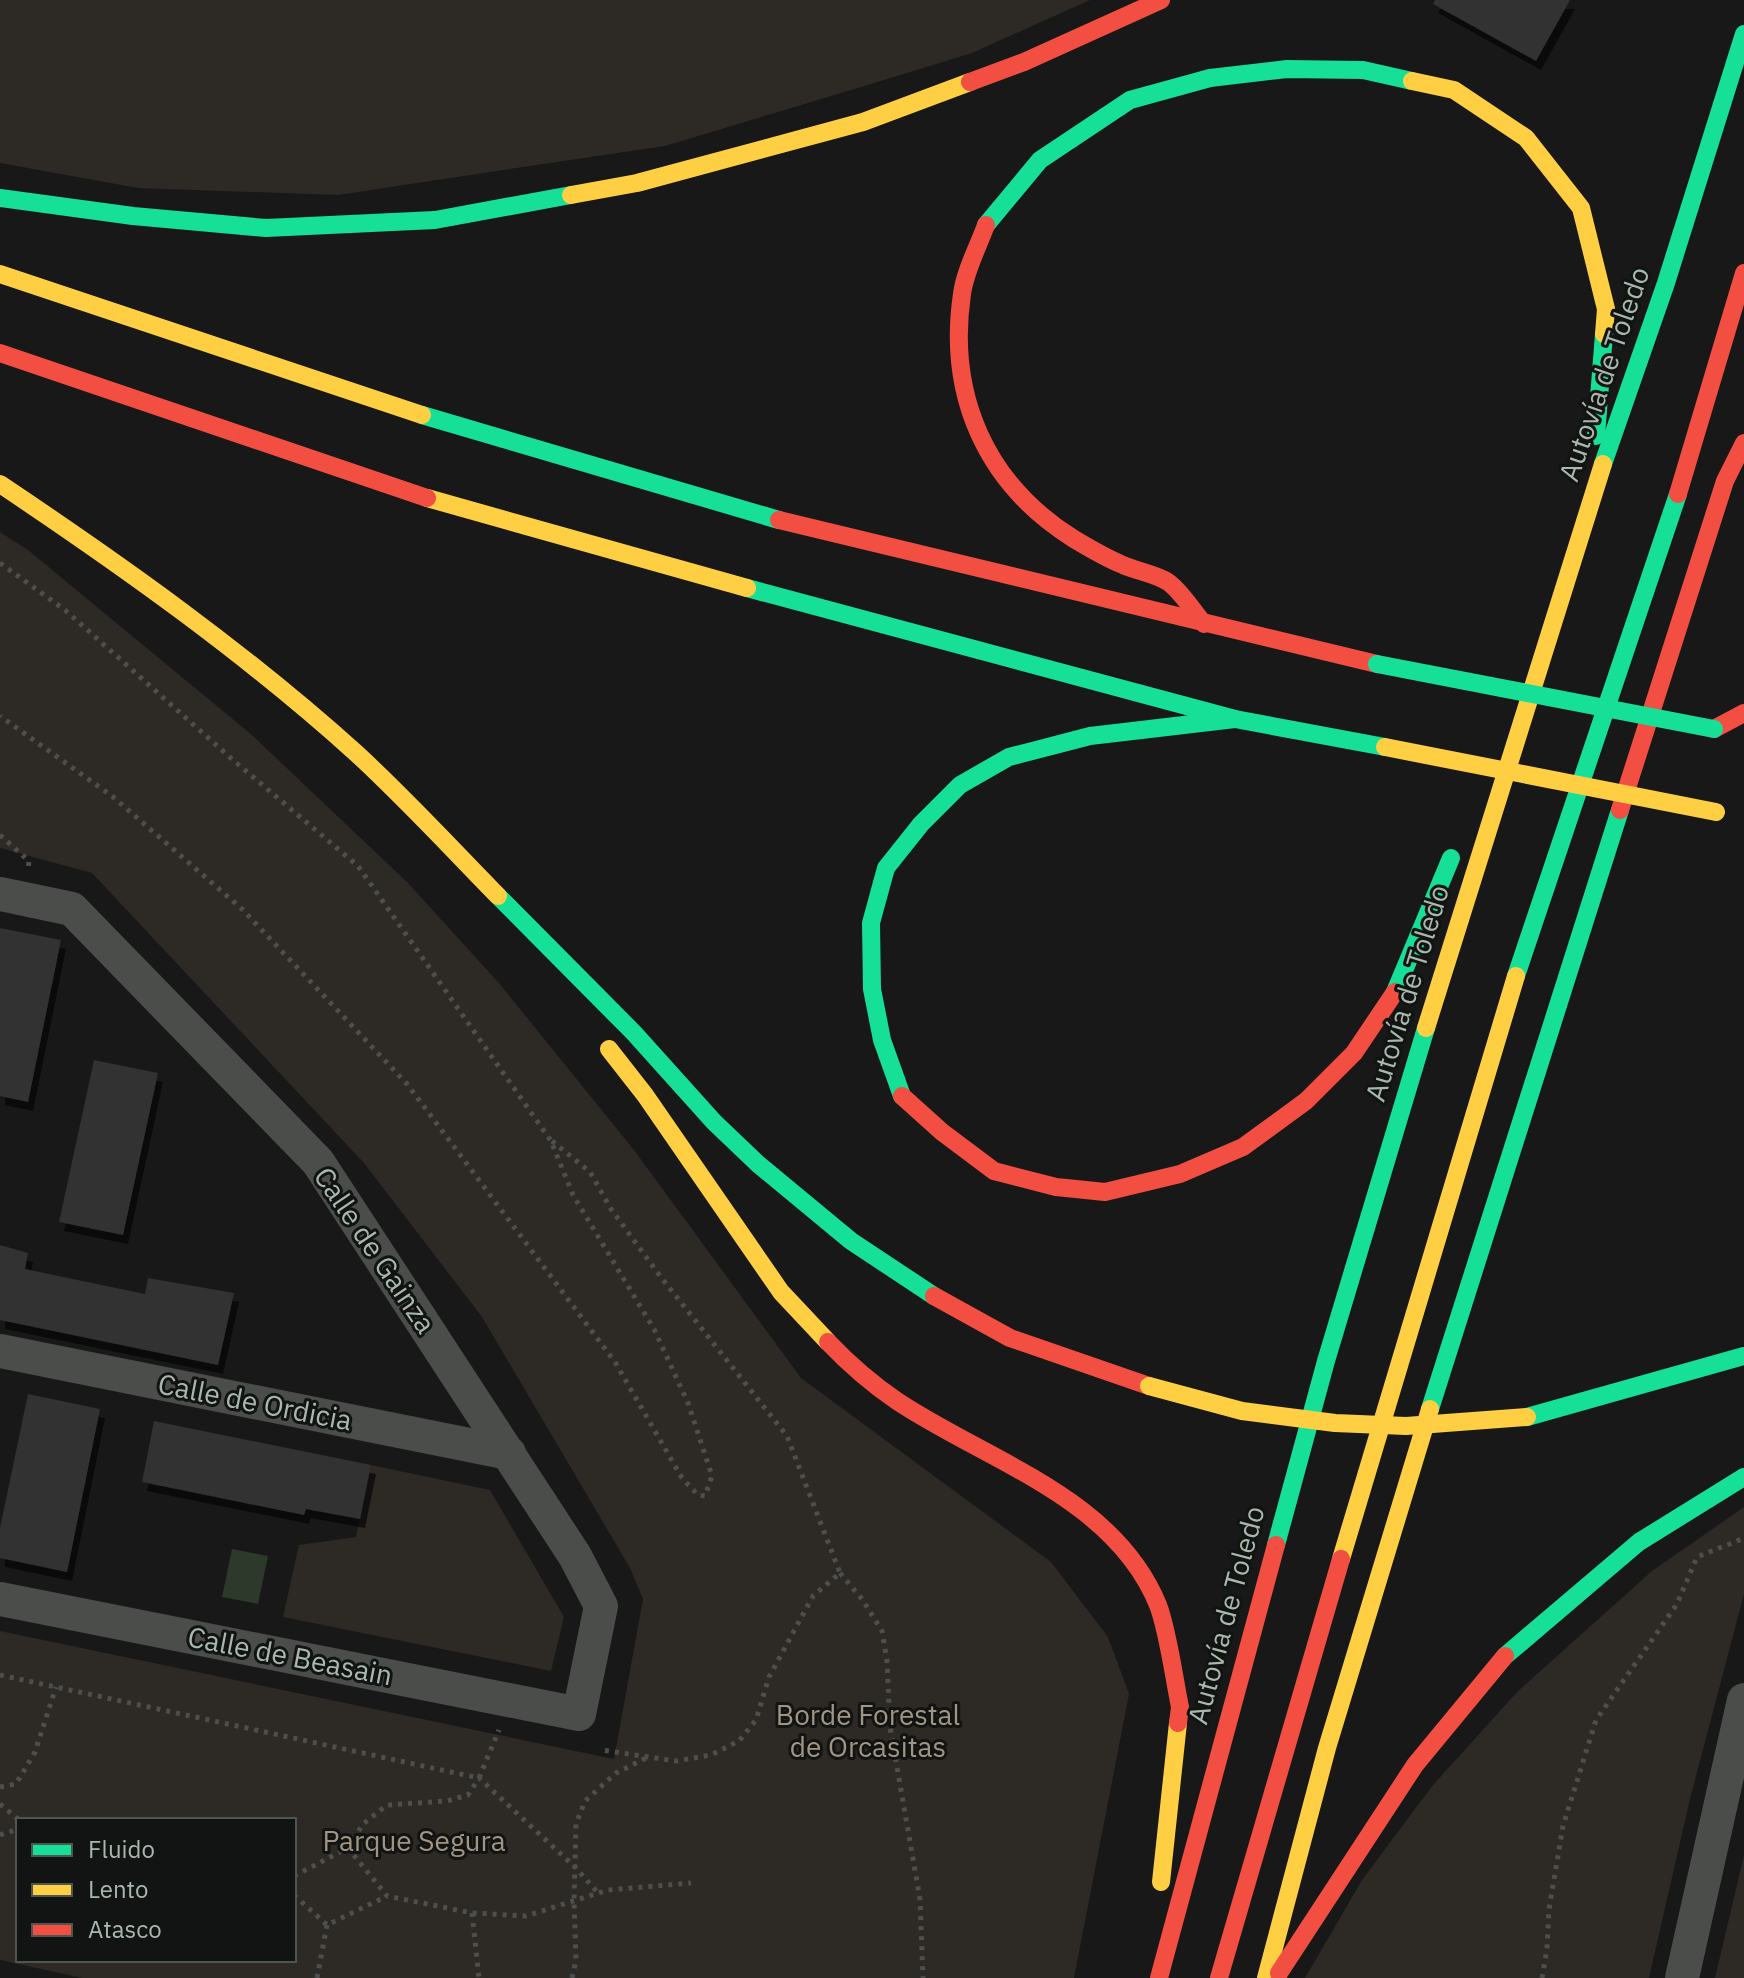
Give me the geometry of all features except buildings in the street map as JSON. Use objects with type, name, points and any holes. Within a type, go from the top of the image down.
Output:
[{"type":"highway","points":[[0,198],[133,216],[266,228],[435,220],[637,183],[863,122],[1024,62],[1161,0]]},
{"type":"highway","name":"Autovía de Toledo","points":[[1159,1978],[1326,1361],[1450,946],[1562,589],[1666,283],[1744,34]]},
{"type":"highway","points":[[1204,624],[1168,582],[1120,564],[1074,539],[1046,519],[1012,486],[989,455],[966,401],[957,351],[962,291],[987,222],[1040,160],[1130,100],[1210,78],[1287,69],[1363,70],[1454,90],[1526,138],[1581,208],[1606,309],[1592,496]]},
{"type":"highway","points":[[1219,1978],[1292,1721],[1519,966],[1688,464],[1744,273]]},
{"type":"highway","points":[[0,274],[444,422],[771,517],[1377,664],[1744,735]]},
{"type":"highway","points":[[0,353],[423,497],[759,592],[1235,719],[1723,813]]},
{"type":"highway","points":[[1266,1978],[1327,1748],[1417,1448],[1725,481],[1744,443]]},
{"type":"highway","points":[[0,484],[91,545],[237,652],[357,754],[634,1033],[669,1076],[811,1209],[935,1298],[1008,1337],[1149,1386],[1242,1411],[1335,1423],[1406,1426],[1527,1417],[1744,1356]]},
{"type":"highway","points":[[1483,781],[1562,589]]},
{"type":"highway","points":[[1714,729],[1744,713]]},
{"type":"highway","points":[[1235,719],[1090,736],[1009,757],[960,785],[921,824],[886,868],[871,923],[872,989],[882,1040],[902,1096],[942,1132],[994,1171],[1056,1187],[1105,1192],[1180,1174],[1243,1147],[1306,1101],[1354,1053],[1398,987],[1459,839]]},
{"type":"highway","points":[[452,849],[549,972]]},
{"type":"highway","points":[[597,1034],[645,1095],[781,1292],[845,1360],[897,1401],[1039,1482],[1100,1524],[1134,1563],[1158,1606],[1180,1707],[1150,1978]]},
{"type":"highway","points":[[1276,1978],[1415,1765],[1508,1652],[1639,1542],[1744,1477]]},
{"type":"street","name":"Calle de Gainza","points":[[0,894],[72,909],[318,1162],[575,1556],[601,1606],[579,1714]]},
{"type":"street","name":"Calle de Ordicia","points":[[0,1351],[509,1453]]},
{"type":"street","name":"Calle de Beasain","points":[[0,1599],[579,1714]]},
{"type":"street","points":[[1682,1978],[1744,1700]]},
{"type":"path","points":[[0,563],[65,610],[233,760],[358,866],[551,1141],[573,1195],[654,1329],[688,1403],[712,1476],[705,1496],[698,1495],[682,1478],[615,1362],[407,1084],[242,909],[112,796],[0,716]]},
{"type":"path","points":[[551,1141],[590,1172],[611,1209],[660,1276],[787,1436],[840,1573],[862,1599],[882,1631],[887,1661],[890,1727],[920,1899],[923,1978]]},
{"type":"path","points":[[1542,1978],[1549,1909],[1563,1826],[1596,1720],[1677,1604],[1697,1557],[1744,1538]]},
{"type":"path","points":[[602,1750],[676,1761],[711,1755],[739,1741],[756,1720],[769,1677],[813,1596],[840,1573]]},
{"type":"path","points":[[0,1675],[479,1778],[576,1868],[598,1893]]},
{"type":"path","points":[[0,1787],[16,1784],[35,1752],[56,1687]]},
{"type":"path","points":[[296,1875],[348,1848],[363,1824],[387,1805],[447,1801],[468,1795],[479,1778],[499,1729]]},
{"type":"path","points":[[572,1978],[576,1960],[576,1824],[585,1801],[616,1773],[648,1757]]},
{"type":"path","points":[[0,1804],[17,1818]]},
{"type":"path","points":[[348,1848],[387,1896]]},
{"type":"path","points":[[327,1925],[387,1896],[472,1913],[526,1916],[598,1893],[691,1883]]},
{"type":"path","points":[[296,1897],[327,1925]]},
{"type":"path","points":[[472,1913],[479,1978]]},
{"type":"path","points":[[317,1978],[327,1925]]},
{"type":"green space","points":[[0,0],[1090,0],[972,53],[665,146],[338,195],[138,188],[0,163]]},
{"type":"green space","name":"Borde Forestal de Orcasitas","points":[[0,532],[28,550],[252,735],[408,883],[499,983],[634,1150],[801,1378],[1051,1562],[1108,1637],[1129,1694],[1074,1978],[82,1978],[0,1960],[0,1631],[614,1759],[643,1599],[630,1568],[482,1317],[364,1163],[92,873],[0,848]]},
{"type":"green space","points":[[371,1465],[490,1490],[564,1617],[551,1671],[283,1617],[299,1545],[356,1537]]},
{"type":"green space","points":[[1744,1507],[1744,1594],[1690,1799],[1649,1978],[1305,1978],[1362,1880],[1433,1785],[1518,1691],[1652,1571]]},
{"type":"green space","points":[[1744,1855],[1744,1978],[1715,1978]]},
{"type":"shaded area","points":[[232,1549],[268,1556],[258,1604],[222,1597]]},
{"type":"traffic: fast","points":[[1603,464],[1666,283],[1744,34]]},
{"type":"traffic: fast","points":[[986,225],[1040,160],[1130,100],[1210,78],[1287,69],[1363,70],[1412,81]]},
{"type":"traffic: fast","points":[[0,198],[133,216],[266,228],[435,220],[571,195]]},
{"type":"traffic: fast","points":[[1596,436],[1604,334]]},
{"type":"traffic: fast","points":[[422,415],[779,520]]},
{"type":"traffic: fast","points":[[1516,976],[1678,494]]},
{"type":"traffic: fast","points":[[747,588],[1235,719],[1385,747]]},
{"type":"traffic: fast","points":[[1377,664],[1714,729]]},
{"type":"traffic: fast","points":[[902,1096],[882,1040],[872,989],[871,923],[886,868],[921,824],[960,785],[1009,757],[1090,736],[1235,719]]},
{"type":"traffic: fast","points":[[1430,1409],[1620,810]]},
{"type":"traffic: fast","points":[[1395,992],[1451,858]]},
{"type":"traffic: fast","points":[[498,896],[758,1164],[851,1241],[934,1296]]},
{"type":"traffic: fast","points":[[1276,1545],[1326,1361],[1426,1028]]},
{"type":"traffic: fast","points":[[1527,1417],[1744,1356]]},
{"type":"traffic: fast","points":[[1505,1656],[1639,1542],[1744,1477]]},
{"type":"traffic: slow","points":[[1412,81],[1454,90],[1526,138],[1581,208],[1606,309],[1604,334]]},
{"type":"traffic: slow","points":[[571,195],[637,183],[863,122],[970,82]]},
{"type":"traffic: slow","points":[[0,274],[422,415]]},
{"type":"traffic: slow","points":[[1426,1028],[1603,464]]},
{"type":"traffic: slow","points":[[0,484],[138,579],[271,680],[374,770],[498,896]]},
{"type":"traffic: slow","points":[[427,498],[747,588]]},
{"type":"traffic: slow","points":[[1385,747],[1716,812]]},
{"type":"traffic: slow","points":[[1341,1559],[1516,976]]},
{"type":"traffic: slow","points":[[609,1049],[645,1095],[781,1292],[828,1342]]},
{"type":"traffic: slow","points":[[1149,1386],[1242,1411],[1335,1423],[1406,1426],[1527,1417]]},
{"type":"traffic: slow","points":[[1266,1978],[1327,1748],[1430,1409]]},
{"type":"traffic: slow","points":[[1161,1882],[1178,1723]]},
{"type":"traffic: jam","points":[[970,82],[1024,62],[1161,0]]},
{"type":"traffic: jam","points":[[986,225],[964,285],[959,332],[961,368],[979,434],[1017,492],[1043,517],[1104,556],[1168,582],[1204,624]]},
{"type":"traffic: jam","points":[[1678,494],[1744,273]]},
{"type":"traffic: jam","points":[[0,353],[427,498]]},
{"type":"traffic: jam","points":[[1620,810],[1725,481],[1744,443]]},
{"type":"traffic: jam","points":[[779,520],[1377,664]]},
{"type":"traffic: jam","points":[[1714,729],[1744,713]]},
{"type":"traffic: jam","points":[[902,1096],[942,1132],[994,1171],[1056,1187],[1105,1192],[1180,1174],[1243,1147],[1306,1101],[1354,1053],[1395,992]]},
{"type":"traffic: jam","points":[[934,1296],[1010,1338],[1149,1386]]},
{"type":"traffic: jam","points":[[828,1342],[878,1388],[932,1423],[1045,1485],[1080,1509],[1111,1536],[1138,1568],[1162,1616],[1180,1707],[1178,1723]]},
{"type":"traffic: jam","points":[[1159,1978],[1276,1545]]},
{"type":"traffic: jam","points":[[1219,1978],[1341,1559]]},
{"type":"traffic: jam","points":[[1279,1973],[1415,1765],[1505,1656]]},
{"type":"park label","name":"Parque Segura","points":[[414,1841]]}]
